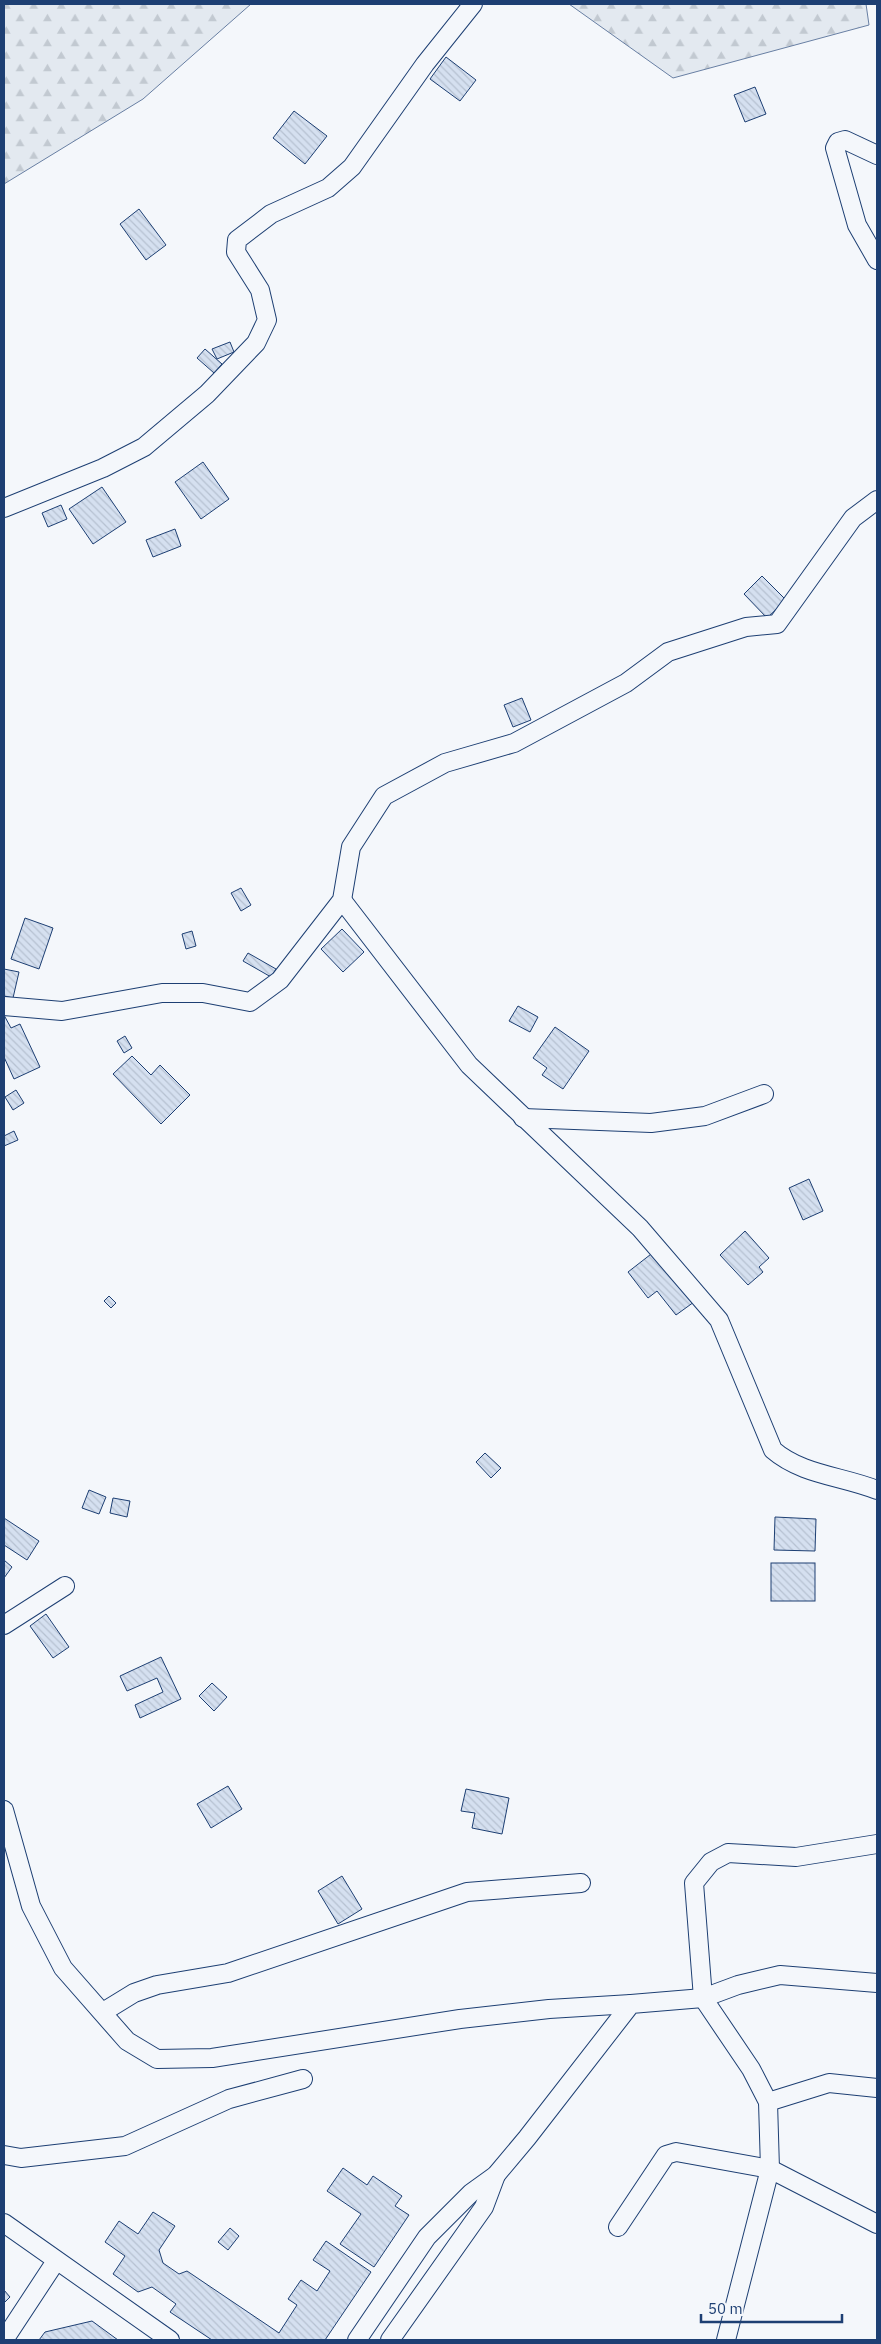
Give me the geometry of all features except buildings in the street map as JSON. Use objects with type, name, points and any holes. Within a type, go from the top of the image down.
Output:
[{"type":"street","points":[[4,508],[103,468],[144,446],[207,394],[256,343],[268,320],[260,290],[236,252],[237,240],[271,214],[328,188],[352,167],[425,64],[473,4]]},
{"type":"street","points":[[877,154],[844,140],[838,142],[835,148],[858,225],[877,260]]},
{"type":"street","points":[[4,1006],[62,1011],[162,992],[203,993],[250,1002],[280,980],[342,900],[351,847],[384,796],[445,763],[514,743],[626,683],[668,652],[746,627],[777,624],[853,518],[877,500]]},
{"type":"street","points":[[342,900],[469,1065],[640,1228],[719,1320],[772,1450],[786,1461],[802,1468],[877,1490]]},
{"type":"street","points":[[523,1118],[650,1123],[705,1116],[764,1094]]},
{"type":"street","points":[[4,1625],[65,1586]]},
{"type":"street","points":[[4,1810],[31,1906],[63,1968],[127,2041],[157,2059],[212,2058],[460,2019],[549,2009],[703,1998],[738,1985],[780,1974],[877,1983]]},
{"type":"street","points":[[726,2340],[770,2169],[768,2102],[751,2069],[703,1998],[694,1883],[710,1862],[728,1853],[796,1857],[877,1844]]},
{"type":"street","points":[[103,2012],[134,1993],[157,1985],[228,1973],[467,1892],[581,1883]]},
{"type":"street","points":[[357,2340],[427,2238],[471,2193],[496,2175],[631,2004]]},
{"type":"street","points":[[4,2155],[21,2158],[125,2146],[229,2099],[303,2079]]},
{"type":"street","points":[[768,2102],[829,2083],[877,2088]]},
{"type":"street","points":[[618,2227],[666,2155],[676,2152],[770,2169],[877,2224]]},
{"type":"street","points":[[390,2340],[484,2207],[496,2175]]},
{"type":"street","points":[[4,2223],[170,2340]]},
{"type":"street","points":[[4,2340],[56,2261]]},
{"type":"green space","points":[[4,4],[251,4],[143,99],[4,184]]},
{"type":"green space","points":[[569,4],[866,4],[869,25],[673,78]]}]
